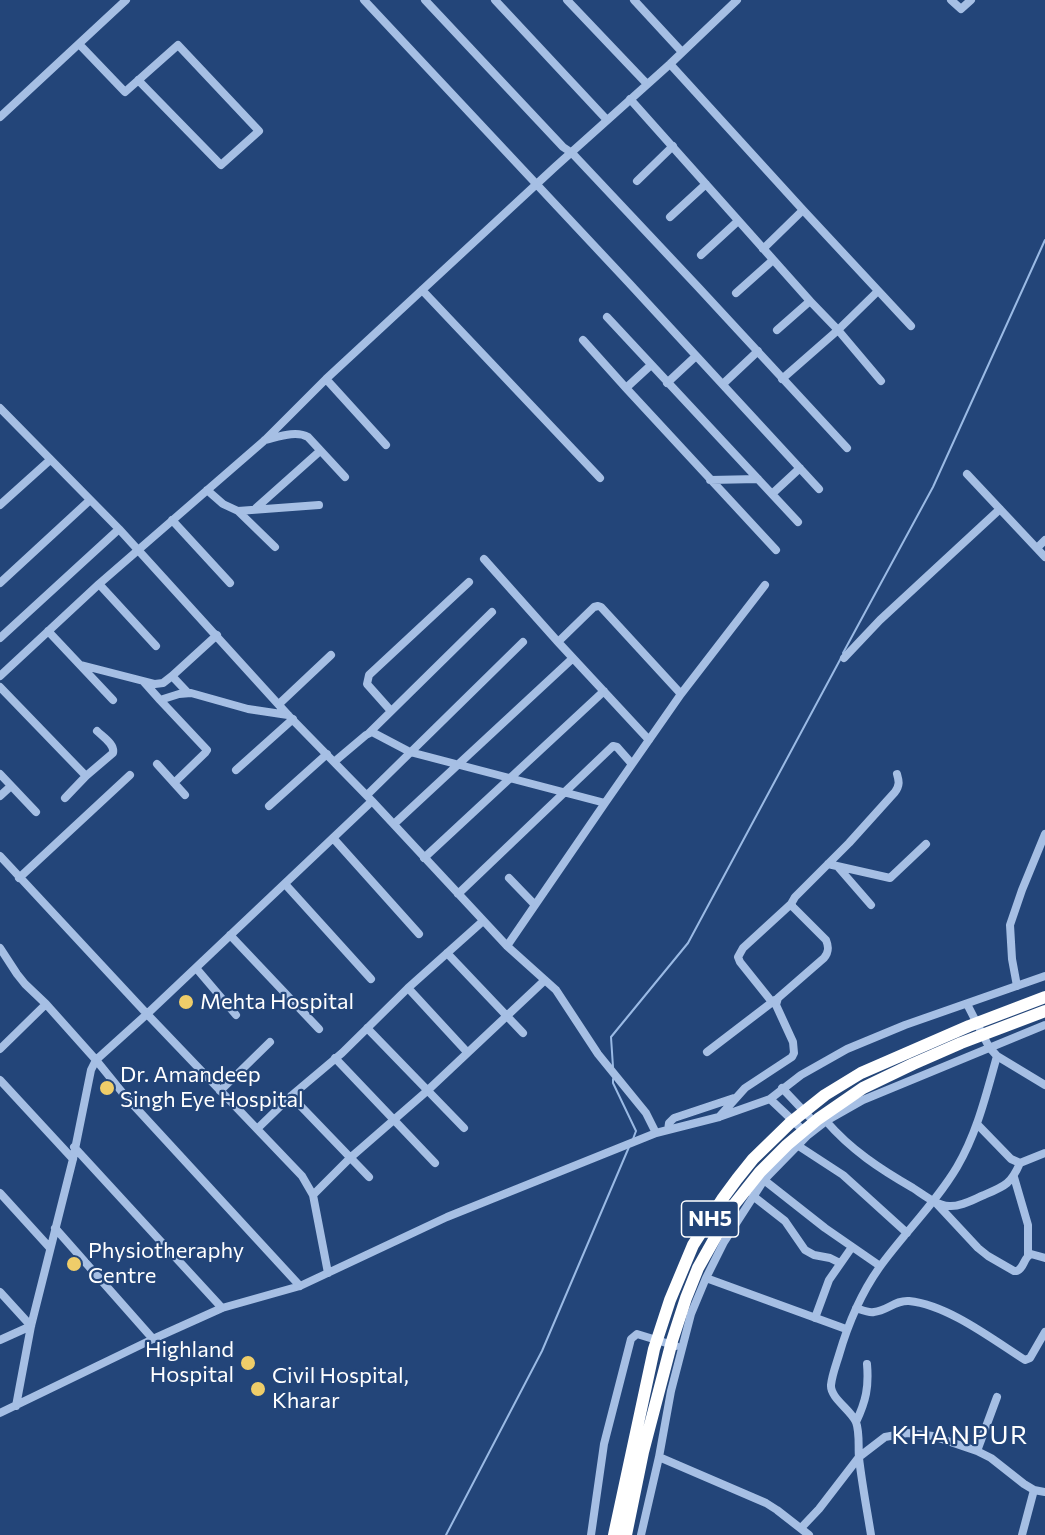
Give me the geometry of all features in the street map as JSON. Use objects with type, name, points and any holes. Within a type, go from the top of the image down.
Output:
[{"type":"highway","name":"NH5","points":[[614,1535],[657,1340],[678,1278],[693,1245],[717,1207],[753,1159],[825,1095],[861,1073],[969,1026],[1045,997]]},
{"type":"highway","name":"NH5","points":[[626,1535],[643,1452],[686,1298],[698,1268],[733,1206],[760,1172],[863,1088],[975,1037],[1045,1011]]},
{"type":"street","points":[[0,117],[126,0]]},
{"type":"street","points":[[364,0],[819,489]]},
{"type":"street","points":[[425,0],[563,147],[572,153],[847,448]]},
{"type":"street","points":[[495,0],[608,120]]},
{"type":"street","points":[[567,0],[647,84]]},
{"type":"street","points":[[634,0],[682,52]]},
{"type":"street","points":[[0,676],[138,549],[265,440],[422,290],[737,0]]},
{"type":"street","points":[[951,0],[961,9],[971,0]]},
{"type":"street","points":[[79,44],[125,92],[138,80],[178,45],[259,131],[221,165],[138,80]]},
{"type":"street","points":[[670,64],[911,326]]},
{"type":"street","points":[[630,99],[881,381]]},
{"type":"street","points":[[637,181],[673,146]]},
{"type":"street","points":[[670,217],[706,184]]},
{"type":"street","points":[[764,249],[803,210]]},
{"type":"street","points":[[701,255],[738,221]]},
{"type":"street","points":[[736,293],[773,260]]},
{"type":"street","points":[[422,290],[600,478]]},
{"type":"street","points":[[782,379],[878,291]]},
{"type":"street","points":[[777,330],[810,301]]},
{"type":"street","points":[[607,317],[798,522]]},
{"type":"street","points":[[583,340],[776,550]]},
{"type":"street","points":[[723,384],[758,351]]},
{"type":"street","points":[[667,383],[696,356]]},
{"type":"street","points":[[626,388],[651,365]]},
{"type":"street","points":[[326,380],[386,445]]},
{"type":"street","points":[[0,408],[138,549],[291,717],[483,921],[562,998],[585,1036],[646,1113],[656,1133]]},
{"type":"street","points":[[265,440],[296,434],[303,435],[345,477]]},
{"type":"street","points":[[255,509],[320,451]]},
{"type":"street","points":[[0,505],[50,460]]},
{"type":"street","points":[[772,494],[800,468]]},
{"type":"street","points":[[967,474],[1045,557]]},
{"type":"street","points":[[710,480],[758,478]]},
{"type":"street","points":[[207,490],[223,504],[238,511],[274,547]]},
{"type":"street","points":[[0,583],[90,500]]},
{"type":"street","points":[[238,511],[319,505]]},
{"type":"street","points":[[844,658],[880,620],[1000,509]]},
{"type":"street","points":[[171,520],[230,583]]},
{"type":"street","points":[[0,638],[119,529]]},
{"type":"street","points":[[1037,548],[1045,540]]},
{"type":"street","points":[[484,559],[648,740]]},
{"type":"street","points":[[391,711],[367,684],[369,675],[469,582]]},
{"type":"street","points":[[99,584],[156,646]]},
{"type":"street","points":[[507,946],[648,740],[765,585]]},
{"type":"street","points":[[558,642],[594,607],[601,607],[681,694]]},
{"type":"street","points":[[334,762],[369,733],[492,612]]},
{"type":"street","points":[[48,631],[113,700]]},
{"type":"street","points":[[81,665],[160,684],[167,681],[217,635]]},
{"type":"street","points":[[16,1406],[31,1326],[73,1160],[91,1070],[96,1060],[285,884],[333,837],[410,752],[523,642]]},
{"type":"street","points":[[279,704],[331,655]]},
{"type":"street","points":[[394,824],[573,658]]},
{"type":"street","points":[[172,676],[188,693]]},
{"type":"street","points":[[144,682],[207,750],[174,783]]},
{"type":"street","points":[[0,687],[86,776]]},
{"type":"street","points":[[424,858],[604,691]]},
{"type":"street","points":[[160,700],[188,693],[196,694],[248,709],[291,717]]},
{"type":"street","points":[[236,770],[291,717]]},
{"type":"street","points":[[65,798],[113,753],[112,745],[97,731]]},
{"type":"street","points":[[369,733],[375,733],[410,752],[605,803]]},
{"type":"street","points":[[458,894],[613,746],[617,747],[632,764]]},
{"type":"street","points":[[269,806],[327,754]]},
{"type":"street","points":[[157,764],[185,795]]},
{"type":"street","points":[[0,774],[36,812]]},
{"type":"street","points":[[719,1117],[745,1088],[792,1057],[794,1053],[793,1042],[775,1000],[738,957],[743,948],[791,904],[795,897],[896,792],[899,781],[897,774]]},
{"type":"street","points":[[19,878],[130,775]]},
{"type":"street","points":[[0,796],[11,786]]},
{"type":"street","points":[[1017,987],[1010,925],[1045,834]]},
{"type":"street","points":[[333,837],[419,934]]},
{"type":"street","points":[[828,864],[890,878],[926,844]]},
{"type":"street","points":[[0,856],[302,1176],[313,1194],[328,1273]]},
{"type":"street","points":[[838,867],[872,905]]},
{"type":"street","points":[[509,878],[535,905]]},
{"type":"street","points":[[285,884],[371,979]]},
{"type":"street","points":[[707,1052],[775,1000],[824,958],[828,951],[825,940],[791,904]]},
{"type":"street","points":[[257,1129],[291,1095],[335,1058],[483,921]]},
{"type":"street","points":[[230,935],[319,1029]]},
{"type":"street","points":[[0,948],[21,979],[300,1286]]},
{"type":"street","points":[[447,952],[523,1033]]},
{"type":"street","points":[[196,968],[236,1015]]},
{"type":"street","points":[[0,1413],[222,1308],[300,1286],[447,1218],[637,1140],[719,1117],[770,1099],[801,1075],[847,1049],[905,1025],[1045,976]]},
{"type":"street","points":[[313,1194],[545,980]]},
{"type":"street","points":[[408,988],[467,1052]]},
{"type":"street","points":[[0,1049],[46,1004]]},
{"type":"street","points":[[967,1004],[989,1047],[997,1056],[1045,1085]]},
{"type":"street","points":[[821,1122],[863,1100],[1045,1025]]},
{"type":"street","points":[[367,1028],[464,1128]]},
{"type":"street","points":[[220,1091],[270,1042]]},
{"type":"street","points":[[871,1535],[859,1457],[858,1429],[849,1411],[832,1393],[831,1388],[846,1329],[880,1266],[934,1202],[969,1146],[978,1125],[997,1056]]},
{"type":"street","points":[[335,1058],[435,1163]]},
{"type":"street","points":[[0,1080],[73,1160]]},
{"type":"street","points":[[782,1088],[861,1156],[934,1202],[988,1256],[1017,1272],[1028,1255],[1028,1226],[1014,1177]]},
{"type":"street","points":[[291,1095],[369,1177]]},
{"type":"street","points":[[668,1130],[669,1123],[674,1118],[735,1098]]},
{"type":"street","points":[[641,1535],[671,1391],[674,1346],[724,1242],[764,1180],[797,1145],[805,1133],[770,1099]]},
{"type":"street","points":[[978,1125],[1011,1159],[1020,1163]]},
{"type":"street","points":[[797,1145],[833,1168],[908,1233]]},
{"type":"street","points":[[74,1147],[222,1308]]},
{"type":"street","points":[[934,1202],[949,1206],[964,1203],[1002,1187],[1014,1177],[1020,1163],[1045,1153]]},
{"type":"street","points":[[764,1180],[825,1228],[880,1266]]},
{"type":"street","points":[[0,1193],[50,1248]]},
{"type":"street","points":[[753,1196],[785,1221],[805,1250],[840,1263]]},
{"type":"street","points":[[55,1228],[153,1339]]},
{"type":"street","points":[[815,1318],[824,1290],[852,1247]]},
{"type":"street","points":[[1028,1255],[1045,1258]]},
{"type":"street","points":[[706,1278],[846,1329]]},
{"type":"street","points":[[0,1292],[31,1326]]},
{"type":"street","points":[[856,1308],[873,1312],[900,1301],[928,1306],[952,1315],[1025,1360],[1030,1358],[1045,1332]]},
{"type":"street","points":[[0,1340],[31,1326]]},
{"type":"street","points":[[591,1535],[604,1444],[631,1339],[637,1334],[674,1346]]},
{"type":"street","points":[[856,1422],[867,1391],[867,1364]]},
{"type":"street","points":[[977,1451],[997,1397]]},
{"type":"street","points":[[801,1528],[819,1509],[859,1457],[885,1437],[907,1433],[933,1436],[977,1451],[991,1458],[1024,1484],[1034,1490],[1045,1492]]},
{"type":"street","points":[[658,1457],[766,1503],[809,1535]]},
{"type":"street","points":[[1022,1535],[1034,1490]]},
{"type":"waterway","points":[[843,653],[933,487],[1045,240]]},
{"type":"waterway","points":[[613,1067],[611,1037],[688,943],[841,658]]},
{"type":"waterway","points":[[613,1079],[636,1131],[633,1139]]},
{"type":"waterway","points":[[446,1535],[542,1351],[629,1147]]},
{"type":"place","name":"Mehta Hospital","points":[[186,1002]]},
{"type":"place","name":"Dr. Amandeep Singh Eye Hospital","points":[[107,1088]]},
{"type":"place","name":"Physiotheraphy Centre","points":[[74,1264]]},
{"type":"place","name":"Highland Hospital","points":[[248,1363]]},
{"type":"place","name":"Civil Hospital, Kharar","points":[[258,1389]]},
{"type":"district","name":"KHANPUR","points":[[960,1435]]}]
